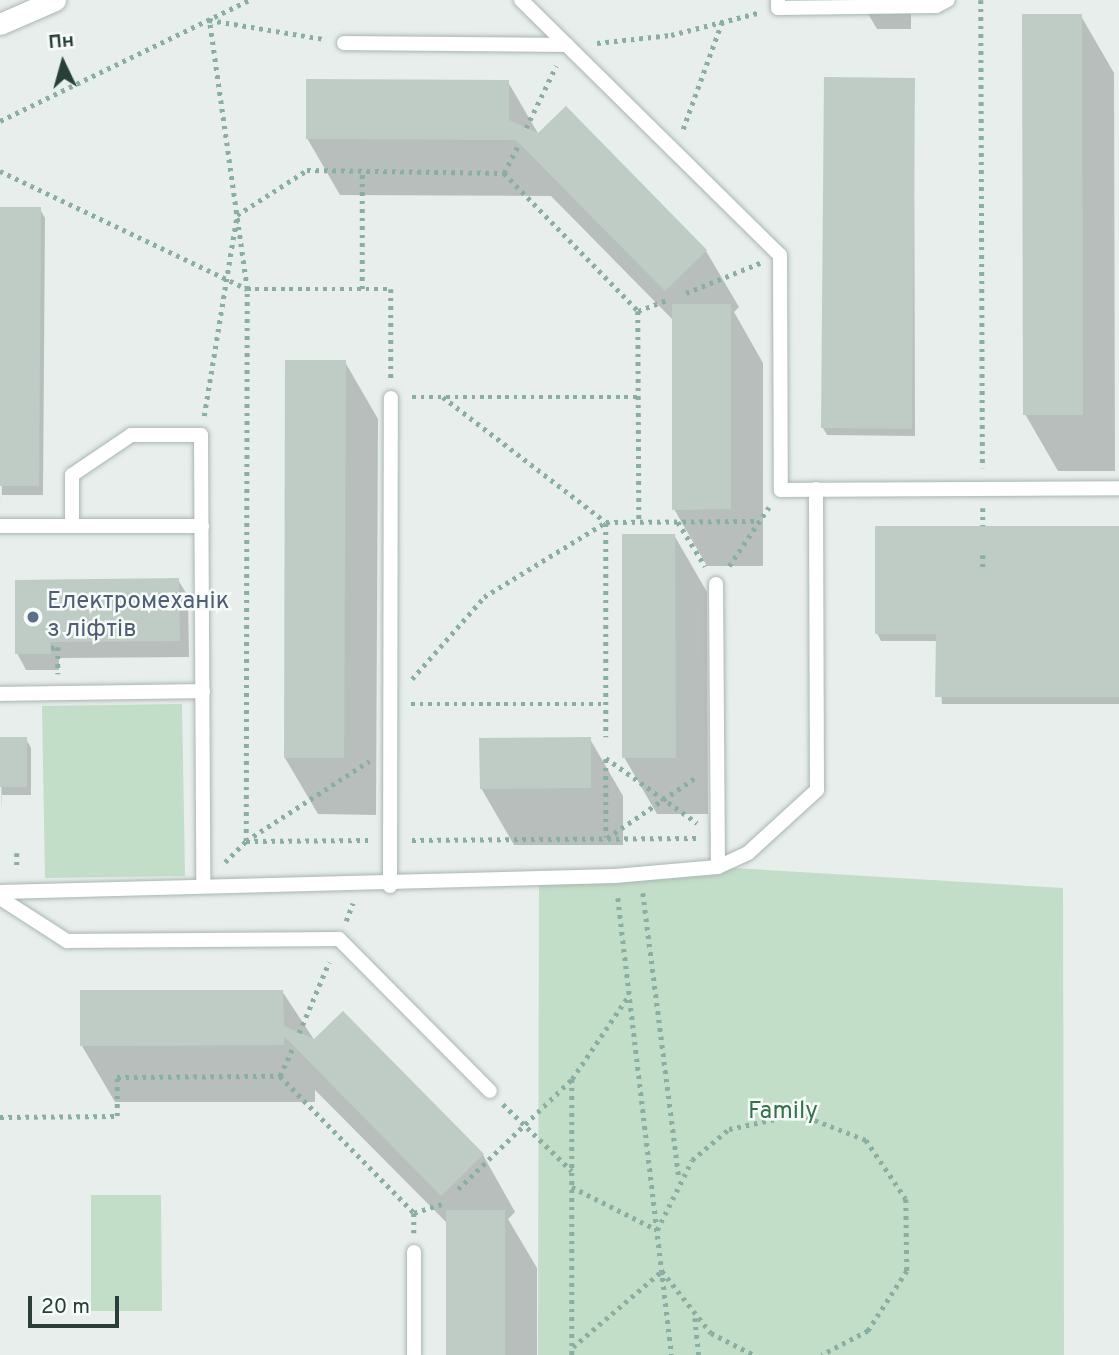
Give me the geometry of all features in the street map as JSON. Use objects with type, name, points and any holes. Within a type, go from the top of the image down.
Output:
[{"type":"street","points":[[0,24],[55,0]]},
{"type":"lane","points":[[521,0],[780,255],[781,489],[1119,488]]},
{"type":"lane","points":[[778,4],[940,2]]},
{"type":"lane","points":[[344,43],[567,45]]},
{"type":"lane","points":[[390,886],[391,398]]},
{"type":"lane","points":[[72,526],[72,475],[131,435],[201,435],[203,884]]},
{"type":"lane","points":[[0,895],[203,884],[390,886],[640,875],[718,867],[748,853],[817,790],[816,489]]},
{"type":"lane","points":[[0,526],[202,526]]},
{"type":"lane","points":[[716,584],[718,867]]},
{"type":"lane","points":[[0,694],[203,691]]},
{"type":"lane","points":[[0,895],[67,942],[339,939],[490,1091]]},
{"type":"lane","points":[[414,1252],[414,1355]]},
{"type":"path","points":[[0,121],[249,0]]},
{"type":"path","points":[[981,0],[983,526]]},
{"type":"path","points":[[526,128],[567,45],[622,42],[722,22],[778,4]]},
{"type":"path","points":[[209,20],[344,43]]},
{"type":"path","points":[[209,20],[247,289],[246,841]]},
{"type":"path","points":[[674,151],[722,22]]},
{"type":"path","points":[[504,173],[518,145]]},
{"type":"path","points":[[201,435],[237,215],[307,170],[504,173],[638,312],[639,522]]},
{"type":"path","points":[[0,171],[247,289],[391,289],[391,398],[639,397]]},
{"type":"path","points":[[362,171],[362,289]]},
{"type":"path","points":[[686,293],[780,255]]},
{"type":"path","points":[[638,312],[670,299]]},
{"type":"path","points":[[442,397],[606,522]]},
{"type":"path","points":[[678,522],[716,584],[781,489]]},
{"type":"path","points":[[390,704],[484,597],[606,522],[760,521]]},
{"type":"path","points":[[606,522],[606,737]]},
{"type":"path","points":[[983,555],[983,571]]},
{"type":"path","points":[[51,648],[58,648]]},
{"type":"path","points":[[390,704],[606,704]]},
{"type":"path","points":[[246,841],[390,747]]},
{"type":"path","points":[[606,838],[606,758],[718,838]]},
{"type":"path","points":[[606,838],[717,763]]},
{"type":"path","points":[[246,841],[718,838]]},
{"type":"path","points":[[640,875],[679,1180]]},
{"type":"path","points":[[615,876],[671,1355]]},
{"type":"path","points":[[458,1189],[572,1079],[629,994]]},
{"type":"path","points":[[280,1076],[292,1049]]},
{"type":"path","points":[[0,1116],[117,1116],[117,1077],[280,1076],[414,1213],[444,1203]]},
{"type":"path","points":[[572,1079],[572,1355]]},
{"type":"path","points":[[657,1230],[679,1180],[729,1129],[775,1114],[823,1118],[866,1140],[883,1157],[909,1211],[907,1271],[868,1331],[822,1355]]},
{"type":"path","points":[[524,1125],[572,1171]]},
{"type":"path","points":[[572,1188],[657,1230]]},
{"type":"path","points":[[572,1347],[662,1271]]},
{"type":"path","points":[[662,1271],[695,1317],[732,1346],[754,1355]]},
{"type":"path","points":[[695,1317],[699,1355]]},
{"type":"green space","points":[[182,704],[185,876],[45,878],[42,706]]},
{"type":"green space","name":"Family","points":[[718,867],[1063,888],[1064,1355],[538,1355],[539,879]]},
{"type":"green space","points":[[91,1195],[161,1195],[162,1311],[91,1311]]},
{"type":"building","points":[[1022,14],[1082,14],[1083,415],[1023,415]]},
{"type":"building","points":[[824,77],[915,78],[912,429],[821,428]]},
{"type":"building","points":[[306,79],[509,80],[509,120],[538,133],[566,106],[707,250],[665,291],[516,140],[306,139]]},
{"type":"building","points":[[0,207],[41,207],[39,486],[0,486]]},
{"type":"building","points":[[672,304],[731,304],[731,509],[672,510]]},
{"type":"building","points":[[285,360],[346,360],[344,758],[284,758]]},
{"type":"building","points":[[875,526],[1119,526],[1119,697],[935,697],[936,634],[875,634]]},
{"type":"building","points":[[622,534],[675,534],[676,758],[622,758]]},
{"type":"building","points":[[179,578],[180,641],[50,642],[51,654],[15,654],[15,580]]},
{"type":"building","points":[[0,737],[27,737],[27,787],[0,787]]},
{"type":"building","points":[[591,737],[591,788],[480,789],[479,738]]},
{"type":"building","points":[[80,990],[283,990],[284,1026],[314,1039],[343,1011],[484,1154],[441,1196],[284,1036],[284,1045],[80,1046]]},
{"type":"building","points":[[446,1210],[505,1210],[505,1355],[446,1355]]},
{"type":"place","name":"Електромеханік з ліфтів","points":[[33,617]]}]
